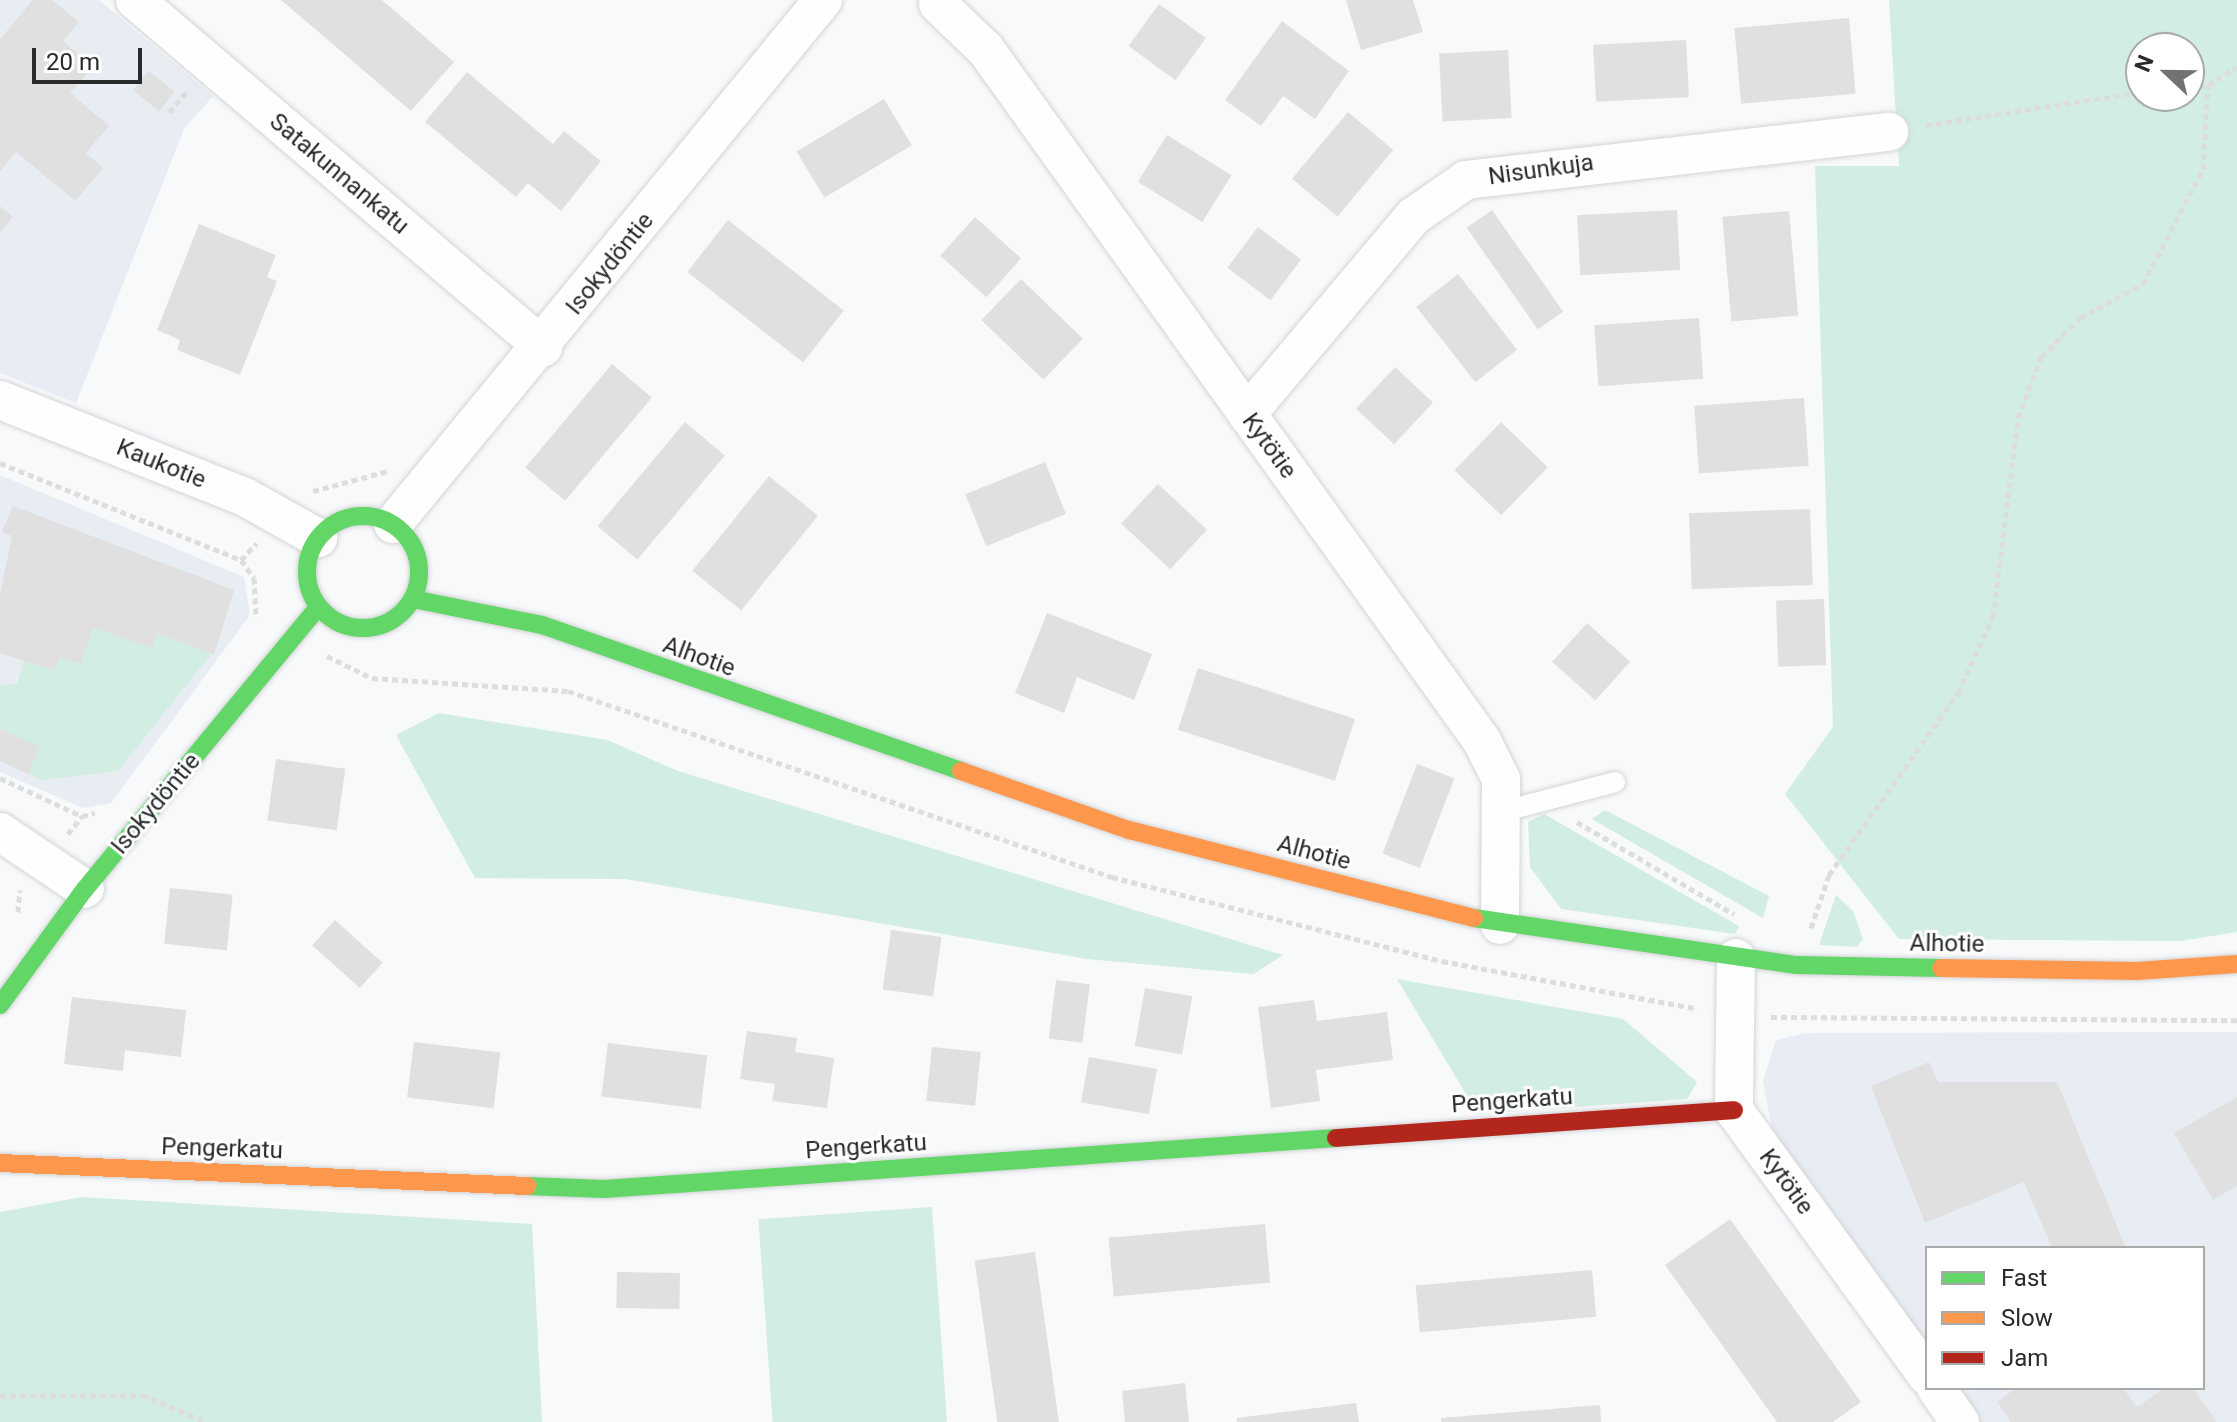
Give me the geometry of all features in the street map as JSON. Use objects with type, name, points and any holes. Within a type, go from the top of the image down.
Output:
[{"type":"street","name":"Satakunnankatu","points":[[135,0],[543,347]]},
{"type":"street","name":"Isokydöntie","points":[[393,524],[543,347],[823,0]]},
{"type":"street","name":"Kytötie","points":[[938,4],[986,50],[1482,741],[1501,779],[1500,925]]},
{"type":"street","name":"Nisunkuja","points":[[1247,414],[1414,216],[1466,180],[1889,132]]},
{"type":"street","name":"Kaukotie","points":[[0,400],[245,497],[318,538]]},
{"type":"street","points":[[348,517],[393,524],[418,557],[413,599],[401,614],[370,628],[341,625],[318,607],[306,569],[318,538],[348,517]]},
{"type":"street","name":"Alhotie","points":[[413,599],[542,625],[1129,830],[1500,925],[1797,965],[2137,971],[2237,964]]},
{"type":"street","name":"Isokydöntie","points":[[0,1005],[85,889],[318,607]]},
{"type":"street","points":[[0,832],[85,889]]},
{"type":"street","points":[[1734,1110],[1736,958]]},
{"type":"street","name":"Kytötie","points":[[1734,1110],[1925,1383]]},
{"type":"street","name":"Pengerkatu","points":[[0,1163],[604,1189],[1734,1110]]},
{"type":"lane","points":[[1501,812],[1615,782]]},
{"type":"path","points":[[2205,85],[2237,67]]},
{"type":"path","points":[[1801,1017],[1797,965],[1829,875],[1958,693],[1993,617],[2018,418],[2041,357],[2080,318],[2143,284],[2203,169],[2208,85]]},
{"type":"path","points":[[1889,132],[2125,95]]},
{"type":"path","points":[[0,463],[241,560],[254,578],[257,616]]},
{"type":"path","points":[[0,778],[82,816]]},
{"type":"path","points":[[1538,800],[1742,919]]},
{"type":"path","points":[[1796,932],[1809,933]]},
{"type":"path","points":[[0,1396],[142,1395],[207,1422]]},
{"type":"shaded area","points":[[0,0],[99,0],[213,96],[184,129],[76,403],[0,373]]},
{"type":"shaded area","points":[[0,475],[244,577],[250,615],[111,803],[83,808],[0,772]]},
{"type":"shaded area","points":[[2237,1032],[2237,1422],[1977,1422],[1954,1390],[2205,1390],[2205,1246],[1925,1246],[1925,1348],[1773,1134],[1763,1081],[1776,1040],[1805,1033]]},
{"type":"green space","points":[[1889,0],[2237,0],[2237,932],[2180,941],[1899,939],[1785,794],[1833,727],[1815,166],[1899,166]]},
{"type":"green space","points":[[93,628],[152,647],[157,633],[211,654],[118,771],[43,780],[0,761],[0,685],[17,684],[24,661],[55,671],[60,657],[81,664]]},
{"type":"green space","points":[[439,713],[607,740],[678,771],[1283,955],[1253,974],[1087,959],[625,879],[475,878],[396,735]]},
{"type":"green space","points":[[1605,810],[1769,896],[1763,918],[1592,819]]},
{"type":"green space","points":[[1544,814],[1739,926],[1735,934],[1561,909],[1530,867],[1528,822]]},
{"type":"green space","points":[[1836,895],[1853,911],[1863,939],[1857,947],[1819,945]]},
{"type":"green space","points":[[1397,979],[1623,1019],[1697,1082],[1687,1099],[1478,1114]]},
{"type":"green space","points":[[82,1197],[532,1224],[542,1422],[0,1422],[0,1212]]},
{"type":"green space","points":[[932,1207],[947,1421],[773,1422],[758,1219]]},
{"type":"building","points":[[33,0],[52,0],[79,22],[63,41],[93,67],[70,93],[109,126],[86,153],[103,168],[75,201],[16,152],[0,171],[0,39]]},
{"type":"building","points":[[281,0],[382,0],[454,62],[411,111]]},
{"type":"building","points":[[1346,0],[1413,0],[1423,32],[1361,50]]},
{"type":"building","points":[[1159,4],[1206,38],[1175,80],[1128,46]]},
{"type":"building","points":[[1849,18],[1856,94],[1741,104],[1734,28]]},
{"type":"building","points":[[1282,21],[1349,71],[1315,119],[1283,96],[1261,126],[1225,100]]},
{"type":"building","points":[[1686,40],[1689,97],[1596,102],[1593,45]]},
{"type":"building","points":[[1508,50],[1512,118],[1443,122],[1439,54]]},
{"type":"building","points":[[149,71],[175,92],[159,111],[133,90]]},
{"type":"building","points":[[467,72],[553,144],[564,131],[601,161],[561,211],[528,183],[516,197],[425,122]]},
{"type":"building","points":[[884,99],[912,145],[824,198],[797,152]]},
{"type":"building","points":[[1348,112],[1393,150],[1337,217],[1292,179]]},
{"type":"building","points":[[1167,135],[1231,175],[1202,222],[1138,182]]},
{"type":"building","points":[[0,206],[13,217],[0,232]]},
{"type":"building","points":[[1492,210],[1563,312],[1538,329],[1467,228]]},
{"type":"building","points":[[1677,210],[1680,270],[1580,275],[1577,215]]},
{"type":"building","points":[[1789,211],[1798,316],[1731,321],[1722,217]]},
{"type":"building","points":[[975,217],[1021,258],[986,297],[940,256]]},
{"type":"building","points":[[728,220],[844,311],[803,363],[687,272]]},
{"type":"building","points":[[199,224],[276,255],[267,277],[277,281],[240,375],[177,350],[180,340],[157,330]]},
{"type":"building","points":[[1258,227],[1301,259],[1270,300],[1227,268]]},
{"type":"building","points":[[1458,274],[1517,350],[1475,382],[1416,307]]},
{"type":"building","points":[[1021,279],[1083,339],[1043,380],[981,320]]},
{"type":"building","points":[[1699,318],[1703,379],[1599,386],[1594,325]]},
{"type":"building","points":[[612,364],[652,397],[565,501],[525,467]]},
{"type":"building","points":[[1395,367],[1433,402],[1394,444],[1356,409]]},
{"type":"building","points":[[1804,398],[1809,466],[1699,474],[1694,406]]},
{"type":"building","points":[[685,422],[725,455],[637,560],[598,526]]},
{"type":"building","points":[[1501,422],[1548,467],[1501,515],[1454,470]]},
{"type":"building","points":[[1045,462],[1066,514],[986,546],[965,494]]},
{"type":"building","points":[[769,476],[818,516],[741,610],[692,571]]},
{"type":"building","points":[[1158,484],[1207,530],[1170,569],[1121,523]]},
{"type":"building","points":[[13,506],[234,590],[214,655],[157,633],[152,648],[93,628],[81,664],[60,657],[55,671],[0,653],[0,594],[12,536],[2,532]]},
{"type":"building","points":[[1810,509],[1813,585],[1692,589],[1689,513]]},
{"type":"building","points":[[1824,599],[1826,665],[1778,667],[1776,601]]},
{"type":"building","points":[[1047,613],[1152,654],[1134,700],[1077,677],[1064,713],[1015,693]]},
{"type":"building","points":[[1587,623],[1630,662],[1595,700],[1552,662]]},
{"type":"building","points":[[1198,668],[1355,719],[1335,781],[1178,730]]},
{"type":"building","points":[[0,729],[40,747],[28,774],[0,761]]},
{"type":"building","points":[[276,759],[345,769],[337,830],[267,820]]},
{"type":"building","points":[[1417,764],[1454,778],[1420,868],[1383,854]]},
{"type":"building","points":[[170,888],[233,895],[227,950],[164,944]]},
{"type":"building","points":[[335,920],[383,963],[360,988],[312,945]]},
{"type":"building","points":[[891,930],[942,937],[933,997],[883,989]]},
{"type":"building","points":[[1056,980],[1090,984],[1083,1043],[1049,1039]]},
{"type":"building","points":[[1145,988],[1192,996],[1182,1054],[1135,1046]]},
{"type":"building","points":[[72,997],[186,1010],[181,1057],[125,1050],[123,1071],[64,1064]]},
{"type":"building","points":[[1314,1000],[1317,1021],[1387,1012],[1393,1060],[1316,1070],[1320,1101],[1271,1108],[1258,1007]]},
{"type":"building","points":[[747,1031],[797,1038],[795,1052],[834,1058],[827,1108],[772,1101],[775,1084],[740,1079]]},
{"type":"building","points":[[414,1042],[500,1053],[494,1108],[407,1098]]},
{"type":"building","points":[[608,1043],[707,1055],[701,1109],[601,1097]]},
{"type":"building","points":[[932,1047],[981,1052],[975,1106],[926,1101]]},
{"type":"building","points":[[1089,1057],[1157,1069],[1149,1114],[1081,1102]]},
{"type":"building","points":[[1929,1062],[1938,1082],[2057,1082],[2125,1246],[2051,1246],[2024,1182],[1925,1223],[1871,1086]]},
{"type":"building","points":[[2237,1097],[2237,1186],[2213,1200],[2174,1133]]},
{"type":"building","points":[[1730,1219],[1861,1402],[1833,1422],[1777,1422],[1665,1265]]},
{"type":"building","points":[[1265,1224],[1270,1283],[1114,1296],[1109,1238]]},
{"type":"building","points":[[1035,1252],[1059,1422],[997,1422],[975,1260]]},
{"type":"building","points":[[1592,1270],[1596,1317],[1420,1332],[1416,1285]]},
{"type":"building","points":[[617,1272],[680,1273],[679,1309],[616,1308]]},
{"type":"building","points":[[1185,1383],[1189,1422],[1125,1422],[1122,1391]]},
{"type":"building","points":[[2013,1390],[2124,1390],[2137,1407],[2161,1390],[2194,1390],[2217,1422],[2011,1422],[1997,1402]]},
{"type":"building","points":[[1356,1403],[1359,1422],[1237,1422],[1237,1418]]},
{"type":"building","points":[[1600,1405],[1601,1422],[1441,1422],[1441,1418]]},
{"type":"traffic: fast","points":[[363,516],[385,520],[403,532],[415,550],[419,572],[415,594],[403,612],[385,624],[363,628],[341,624],[323,612],[311,594],[307,572],[311,550],[323,532],[341,520],[363,516]]},
{"type":"traffic: fast","points":[[413,599],[542,625],[961,771]]},
{"type":"traffic: fast","points":[[0,1005],[85,889],[318,607]]},
{"type":"traffic: fast","points":[[1474,918],[1797,965],[1941,968]]},
{"type":"traffic: fast","points":[[527,1186],[604,1189],[1336,1138]]},
{"type":"traffic: slow","points":[[961,771],[1129,830],[1474,918]]},
{"type":"traffic: slow","points":[[1941,968],[2137,971],[2237,964]]},
{"type":"traffic: slow","points":[[0,1163],[527,1186]]},
{"type":"traffic: jam","points":[[1336,1138],[1734,1110]]}]
